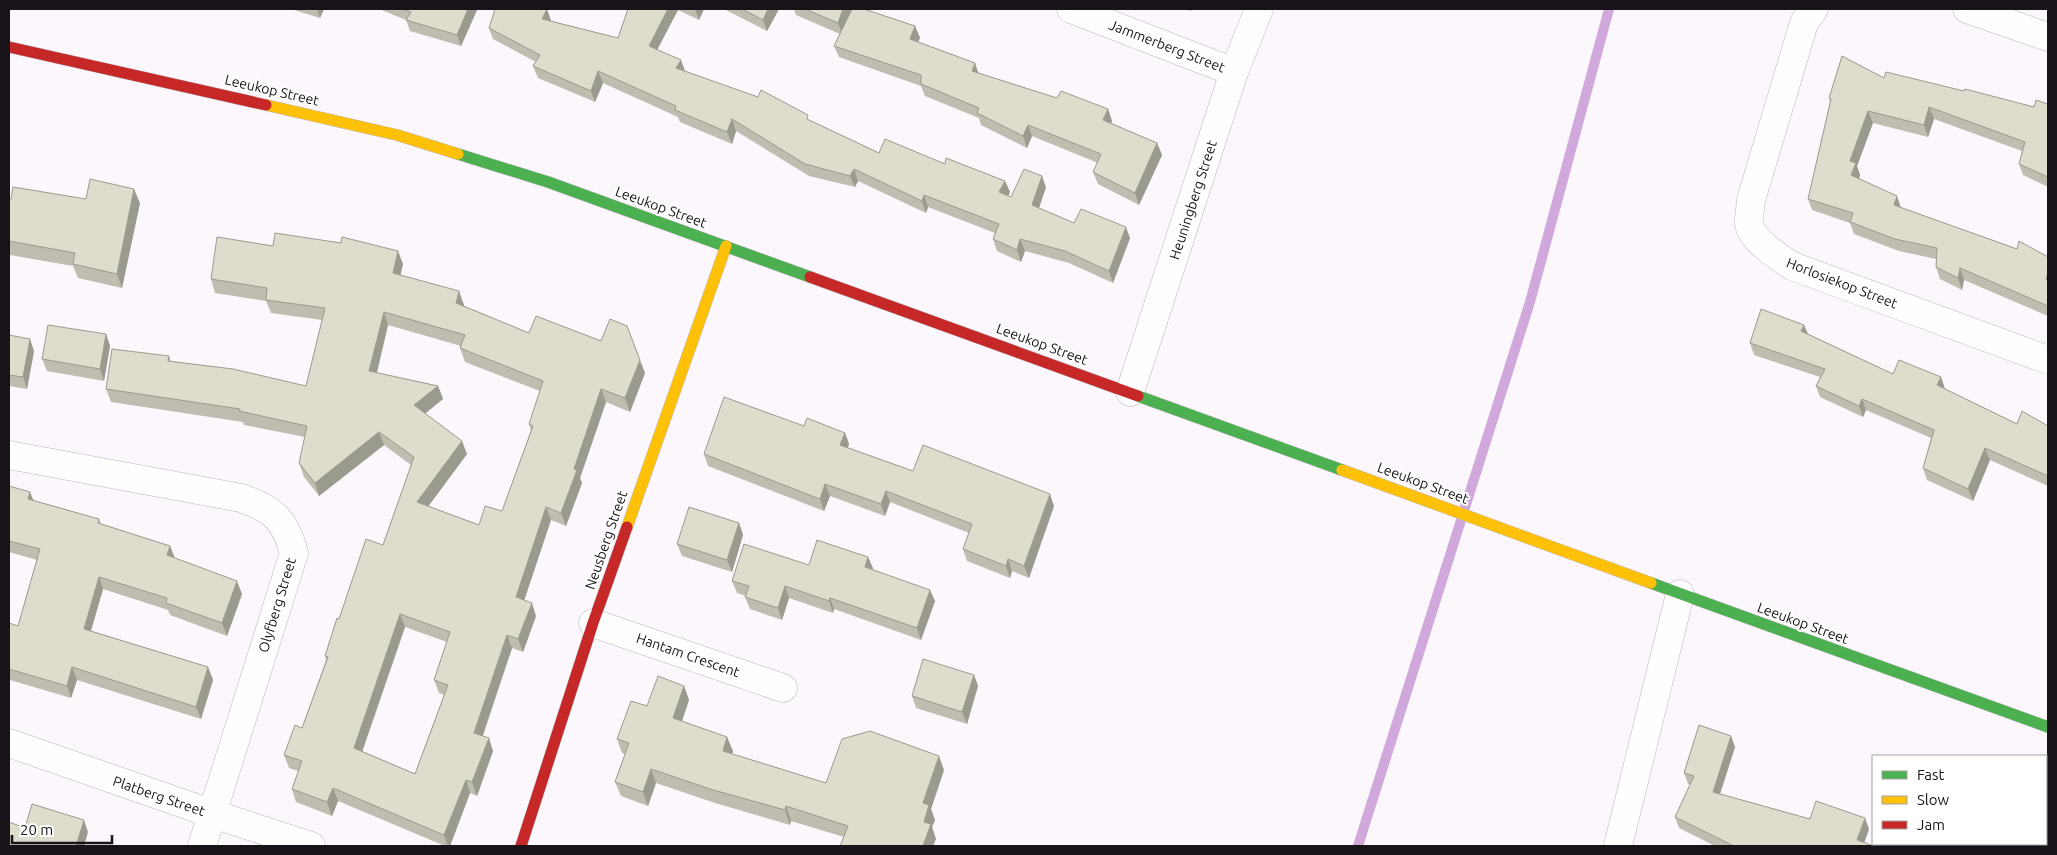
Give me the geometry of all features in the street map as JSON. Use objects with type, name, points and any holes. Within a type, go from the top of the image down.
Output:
[{"type":"street","name":"Jammerberg Street","points":[[1071,9],[1234,72]]},
{"type":"street","name":"Heuningberg Street","points":[[1130,392],[1234,72],[1259,9]]},
{"type":"street","name":"Horlosiekop Street","points":[[1814,9],[1804,23],[1751,200],[1749,225],[1760,242],[1773,254],[1792,266],[2048,360]]},
{"type":"street","points":[[1967,9],[2048,37]]},
{"type":"street","name":"Leeukop Street","points":[[9,47],[397,134],[548,182],[2048,727]]},
{"type":"street","name":"Neusberg Street","points":[[520,846],[593,623],[726,246]]},
{"type":"street","name":"Olyfberg Street","points":[[9,455],[240,498],[262,505],[276,517],[289,533],[294,552],[202,846]]},
{"type":"street","points":[[1618,846],[1680,594]]},
{"type":"street","name":"Hantam Crescent","points":[[593,623],[782,688]]},
{"type":"street","name":"Platberg Street","points":[[9,743],[212,814],[311,846]]},
{"type":"building","points":[[403,9],[468,9],[457,35],[406,20],[411,12]]},
{"type":"building","points":[[495,9],[547,9],[542,19],[618,38],[628,9],[668,9],[649,46],[681,60],[676,68],[758,97],[761,90],[808,115],[807,119],[879,153],[885,139],[945,164],[946,158],[1005,181],[999,192],[1011,197],[1024,169],[1042,176],[1032,205],[1074,223],[1081,209],[1126,227],[1109,271],[1065,251],[1020,239],[1017,250],[993,239],[999,224],[924,195],[922,201],[854,169],[850,176],[805,164],[732,119],[727,132],[675,110],[676,106],[598,71],[591,91],[533,66],[540,55],[489,28]]},
{"type":"building","points":[[742,9],[768,9],[763,20]]},
{"type":"building","points":[[805,9],[843,9],[838,23]]},
{"type":"building","points":[[852,9],[864,9],[915,26],[910,39],[975,63],[972,71],[1057,98],[1061,91],[1108,109],[1103,120],[1157,143],[1135,193],[1093,172],[1101,154],[1028,125],[1023,136],[977,113],[979,108],[921,84],[921,75],[834,46]]},
{"type":"building","points":[[1842,56],[1884,78],[1886,72],[1964,91],[1965,89],[2034,107],[2036,100],[2048,104],[2048,177],[2019,164],[2025,142],[1929,107],[1924,125],[1868,111],[1850,161],[1856,163],[1851,175],[1897,196],[1894,205],[2017,249],[2019,241],[2048,257],[2046,279],[2048,280],[2048,306],[1960,268],[1958,278],[1936,267],[1937,248],[1895,239],[1850,222],[1853,213],[1808,199],[1831,99],[1829,98]]},
{"type":"building","points":[[90,179],[134,189],[117,274],[73,264],[75,253],[9,241],[9,199],[11,199],[13,187],[86,199]]},
{"type":"building","points":[[275,233],[341,243],[342,237],[398,251],[393,273],[459,291],[456,303],[529,333],[536,316],[601,341],[610,319],[627,326],[640,360],[625,398],[601,389],[574,469],[577,470],[561,513],[546,507],[516,597],[532,603],[518,639],[507,635],[474,733],[489,738],[472,782],[466,780],[444,835],[333,788],[327,802],[292,789],[302,761],[284,755],[295,725],[302,728],[328,657],[325,656],[337,618],[339,619],[366,539],[383,545],[414,457],[379,432],[315,483],[299,463],[307,426],[239,411],[240,409],[106,389],[112,349],[169,356],[168,361],[233,369],[306,386],[325,308],[266,300],[267,288],[211,279],[217,237],[273,246]],"holes":[[[384,312],[465,335],[460,348],[543,381],[529,424],[533,426],[502,511],[485,506],[479,525],[417,502],[462,441],[414,405],[438,386],[369,371]],[[400,614],[450,632],[434,680],[448,685],[415,774],[354,748]]]},
{"type":"building","points":[[1761,309],[1804,325],[1801,331],[1893,374],[1899,360],[1941,377],[1937,385],[2017,424],[2022,411],[2048,426],[2048,476],[1985,448],[1968,489],[1923,468],[1934,430],[1862,399],[1859,406],[1816,386],[1825,369],[1750,343]]},
{"type":"building","points":[[48,325],[106,334],[100,369],[42,359]]},
{"type":"building","points":[[9,335],[30,339],[23,377],[9,375]]},
{"type":"building","points":[[724,397],[804,426],[807,418],[845,433],[840,445],[913,471],[923,445],[1050,494],[1024,566],[1008,559],[1006,566],[963,549],[972,524],[886,491],[881,504],[825,484],[820,499],[704,454]]},
{"type":"building","points":[[9,486],[30,492],[28,499],[99,519],[98,523],[170,546],[167,555],[237,581],[222,623],[166,603],[167,598],[99,577],[84,629],[208,667],[196,707],[72,667],[67,686],[9,669],[9,623],[18,626],[40,549],[9,541]]},
{"type":"building","points":[[689,507],[739,523],[727,560],[677,544]]},
{"type":"building","points":[[817,540],[868,557],[865,567],[930,590],[917,628],[830,598],[829,601],[785,586],[778,608],[745,597],[749,586],[732,581],[744,544],[809,565]]},
{"type":"building","points":[[923,659],[974,675],[962,712],[912,696]]},
{"type":"building","points":[[658,676],[684,686],[673,718],[727,737],[723,751],[826,783],[842,739],[870,731],[939,756],[923,803],[929,805],[924,822],[931,824],[923,846],[840,846],[848,826],[786,806],[785,810],[710,789],[651,769],[643,792],[615,782],[629,743],[617,739],[631,701],[647,706]]},
{"type":"building","points":[[1699,725],[1731,736],[1713,792],[1810,819],[1816,801],[1865,818],[1857,840],[1874,846],[1734,846],[1675,817],[1694,776],[1684,773]]},
{"type":"building","points":[[32,804],[84,820],[76,846],[9,846],[9,822],[25,828]]},
{"type":"waterway","points":[[1358,846],[1530,302],[1609,9]]},
{"type":"traffic: fast","points":[[458,154],[548,182],[810,277]]},
{"type":"traffic: fast","points":[[1138,396],[1342,470]]},
{"type":"traffic: fast","points":[[1651,583],[2048,727]]},
{"type":"traffic: slow","points":[[266,105],[397,135],[458,154]]},
{"type":"traffic: slow","points":[[627,527],[726,246]]},
{"type":"traffic: slow","points":[[1342,470],[1651,583]]},
{"type":"traffic: jam","points":[[9,47],[266,105]]},
{"type":"traffic: jam","points":[[810,277],[1138,396]]},
{"type":"traffic: jam","points":[[521,846],[593,623],[627,527]]}]
